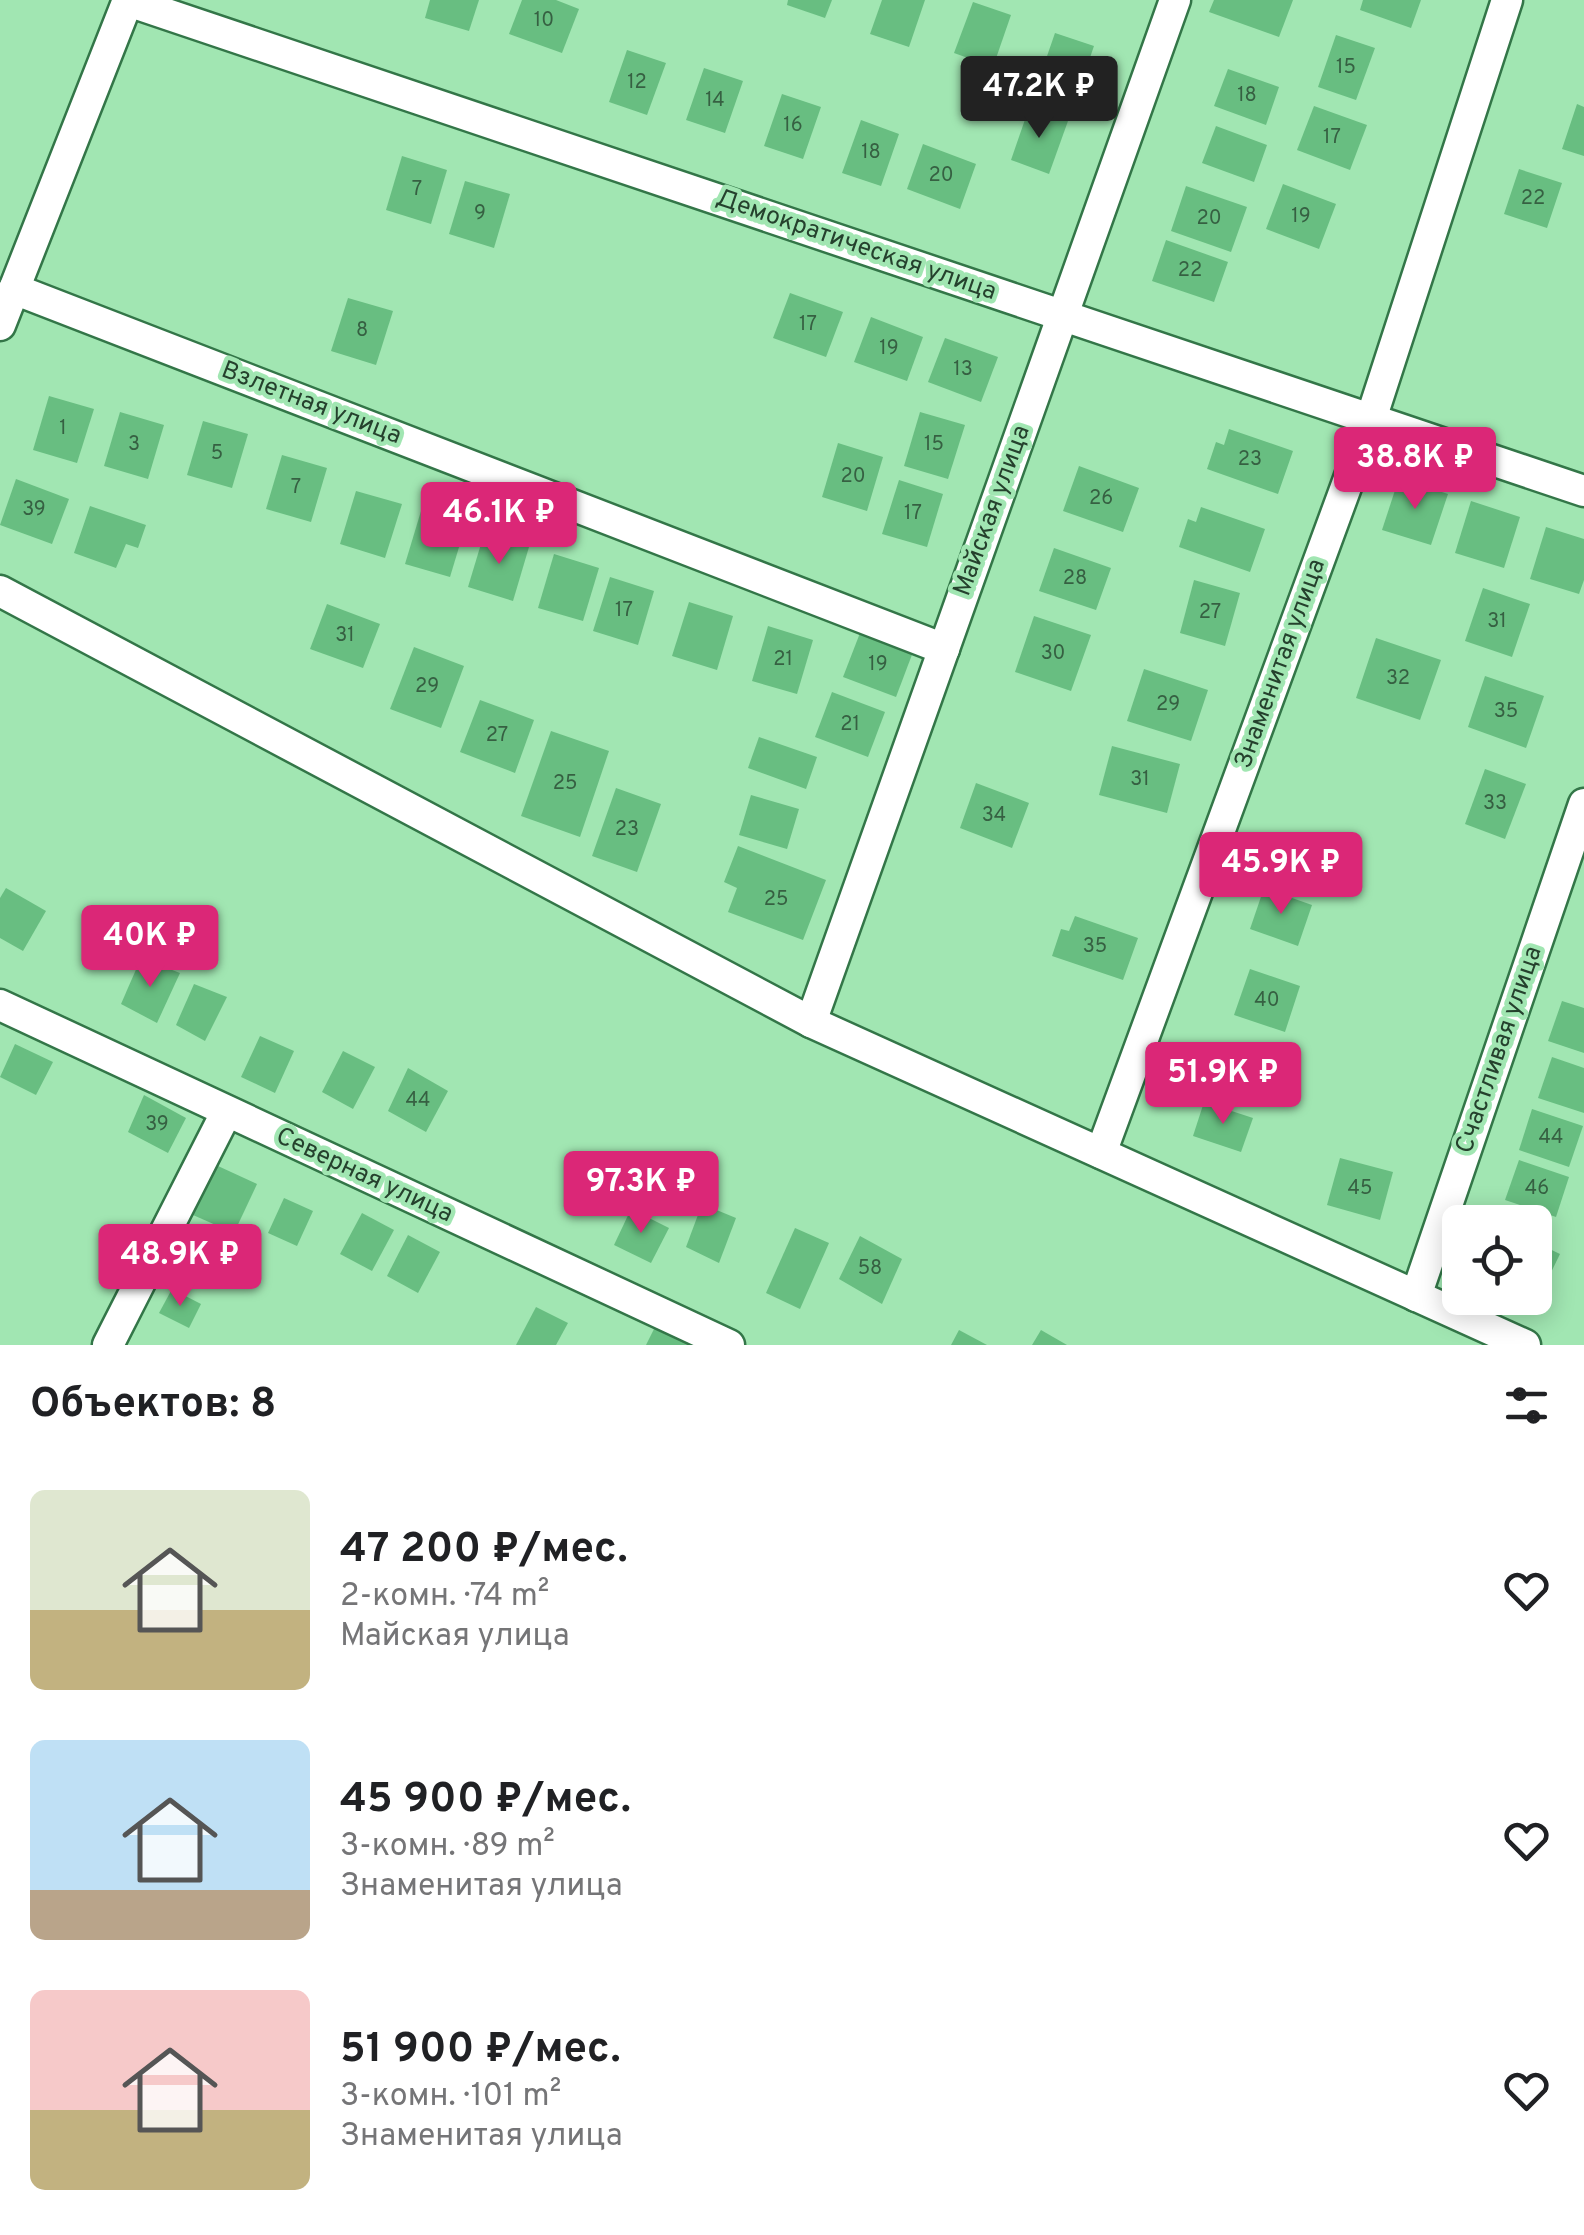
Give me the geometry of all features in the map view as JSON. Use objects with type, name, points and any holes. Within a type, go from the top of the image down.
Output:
[{"type":"street","name":"Демократическая улица","points":[[128,0],[1584,490]]},
{"type":"street","points":[[0,325],[128,0]]},
{"type":"street","name":"Знаменитая улица","points":[[1101,1153],[1370,418],[1507,0]]},
{"type":"street","name":"Майская улица","points":[[811,1022],[1063,316],[1164,3]]},
{"type":"street","name":"Взлетная улица","points":[[14,288],[944,648]]},
{"type":"street","points":[[0,592],[811,1022],[1524,1345]]},
{"type":"street","name":"Счастливая улица","points":[[1416,1296],[1584,804]]},
{"type":"street","name":"Северная улица","points":[[0,1006],[729,1345]]},
{"type":"street","points":[[108,1345],[226,1113]]},
{"type":"building","points":[[430,0],[479,0],[469,31],[425,18]]},
{"type":"building","points":[[522,0],[556,0],[579,9],[562,53],[509,34]]},
{"type":"building","points":[[788,0],[832,0],[825,18],[787,5]]},
{"type":"building","points":[[882,0],[925,0],[909,47],[870,34]]},
{"type":"building","points":[[1214,0],[1293,0],[1279,37],[1209,12]]},
{"type":"building","points":[[1363,0],[1421,0],[1411,28],[1360,10]]},
{"type":"building","points":[[973,2],[1011,15],[993,67],[954,53]]},
{"type":"building","points":[[1055,33],[1094,46],[1076,98],[1037,85]]},
{"type":"building","points":[[1336,35],[1375,48],[1356,100],[1318,87]]},
{"type":"building","points":[[627,50],[666,63],[647,115],[609,102]]},
{"type":"building","points":[[704,68],[743,81],[725,133],[686,120]]},
{"type":"building","points":[[1228,69],[1279,87],[1266,125],[1214,106]]},
{"type":"building","points":[[782,94],[821,107],[803,159],[764,146]]},
{"type":"building","points":[[1577,104],[1584,107],[1584,156],[1562,149]]},
{"type":"building","points":[[1314,106],[1367,125],[1350,170],[1297,150]]},
{"type":"building","points":[[1029,108],[1068,121],[1049,174],[1011,160]]},
{"type":"building","points":[[861,120],[899,134],[881,186],[842,173]]},
{"type":"building","points":[[1216,126],[1267,145],[1254,182],[1202,163]]},
{"type":"building","points":[[923,144],[976,164],[960,209],[907,189]]},
{"type":"building","points":[[402,156],[447,170],[431,224],[386,210]]},
{"type":"building","points":[[1519,169],[1562,183],[1547,228],[1504,214]]},
{"type":"building","points":[[465,181],[510,194],[494,248],[449,234]]},
{"type":"building","points":[[1283,184],[1336,204],[1319,249],[1266,229]]},
{"type":"building","points":[[1186,186],[1247,207],[1231,252],[1171,231]]},
{"type":"building","points":[[1166,240],[1228,262],[1214,302],[1152,281]]},
{"type":"building","points":[[790,293],[843,312],[826,357],[773,338]]},
{"type":"building","points":[[348,298],[393,311],[376,365],[331,351]]},
{"type":"building","points":[[871,317],[923,337],[907,381],[854,362]]},
{"type":"building","points":[[945,338],[998,357],[981,402],[928,382]]},
{"type":"building","points":[[49,396],[94,409],[77,463],[33,450]]},
{"type":"building","points":[[120,412],[164,425],[148,479],[104,466]]},
{"type":"building","points":[[920,412],[965,425],[948,479],[904,466]]},
{"type":"building","points":[[203,421],[248,434],[232,488],[187,475]]},
{"type":"building","points":[[1229,429],[1293,451],[1278,494],[1207,469],[1216,442],[1224,445]]},
{"type":"building","points":[[838,443],[883,457],[867,511],[822,497]]},
{"type":"building","points":[[282,455],[327,468],[311,522],[266,509]]},
{"type":"building","points":[[1079,466],[1139,488],[1123,532],[1063,511]]},
{"type":"building","points":[[1399,478],[1448,494],[1431,545],[1382,530]]},
{"type":"building","points":[[16,479],[69,499],[52,544],[0,525]]},
{"type":"building","points":[[899,480],[943,494],[927,547],[882,534]]},
{"type":"building","points":[[356,491],[402,504],[385,558],[340,544]]},
{"type":"building","points":[[1471,501],[1520,517],[1504,568],[1455,553]]},
{"type":"building","points":[[90,506],[146,525],[138,548],[126,544],[116,568],[74,553]]},
{"type":"building","points":[[1201,507],[1265,529],[1250,572],[1179,547],[1188,519],[1196,522]]},
{"type":"building","points":[[421,511],[466,524],[450,577],[405,564]]},
{"type":"building","points":[[1546,527],[1584,539],[1584,580],[1579,594],[1530,579]]},
{"type":"building","points":[[484,534],[529,547],[513,601],[468,587]]},
{"type":"building","points":[[1054,548],[1111,568],[1096,610],[1039,591]]},
{"type":"building","points":[[554,554],[599,568],[583,621],[538,608]]},
{"type":"building","points":[[610,577],[654,591],[638,645],[593,631]]},
{"type":"building","points":[[1194,580],[1240,593],[1225,646],[1180,633]]},
{"type":"building","points":[[1483,588],[1530,604],[1512,657],[1465,641]]},
{"type":"building","points":[[689,602],[733,616],[717,670],[672,656]]},
{"type":"building","points":[[327,604],[380,624],[363,668],[310,649]]},
{"type":"building","points":[[1034,616],[1091,635],[1071,691],[1015,672]]},
{"type":"building","points":[[768,626],[813,640],[797,694],[752,681]]},
{"type":"building","points":[[860,633],[913,652],[896,697],[843,677]]},
{"type":"building","points":[[1376,638],[1441,660],[1420,720],[1356,698]]},
{"type":"building","points":[[414,647],[464,666],[441,728],[390,709]]},
{"type":"building","points":[[1144,669],[1208,690],[1191,741],[1127,721]]},
{"type":"building","points":[[1485,676],[1544,696],[1526,748],[1468,727]]},
{"type":"building","points":[[832,692],[885,712],[868,757],[815,737]]},
{"type":"building","points":[[480,700],[534,720],[515,773],[460,752]]},
{"type":"building","points":[[551,731],[609,751],[580,837],[521,816]]},
{"type":"building","points":[[759,737],[817,757],[806,789],[748,768]]},
{"type":"building","points":[[1112,746],[1180,764],[1167,813],[1099,795]]},
{"type":"building","points":[[1485,769],[1526,784],[1505,839],[1465,824]]},
{"type":"building","points":[[976,783],[1029,803],[1012,848],[960,828]]},
{"type":"building","points":[[616,788],[661,804],[637,872],[592,856]]},
{"type":"building","points":[[751,795],[799,809],[787,849],[739,835]]},
{"type":"building","points":[[738,846],[826,880],[803,940],[728,912],[737,888],[724,882]]},
{"type":"building","points":[[6,888],[46,911],[23,951],[0,938],[0,898]]},
{"type":"building","points":[[1264,888],[1312,905],[1298,946],[1250,929]]},
{"type":"building","points":[[1075,916],[1138,938],[1123,980],[1052,956],[1061,929],[1069,931]]},
{"type":"building","points":[[141,958],[180,973],[157,1023],[121,1004]]},
{"type":"building","points":[[1250,969],[1300,986],[1285,1032],[1234,1015]]},
{"type":"building","points":[[194,984],[227,997],[205,1041],[176,1025]]},
{"type":"building","points":[[1562,1001],[1584,1008],[1584,1053],[1548,1041]]},
{"type":"building","points":[[260,1036],[294,1051],[275,1093],[241,1077]]},
{"type":"building","points":[[1225,1043],[1272,1060],[1258,1098],[1211,1081]]},
{"type":"building","points":[[15,1044],[53,1062],[36,1095],[0,1077]]},
{"type":"building","points":[[343,1051],[375,1067],[353,1109],[322,1092]]},
{"type":"building","points":[[1552,1057],[1584,1068],[1584,1113],[1538,1098]]},
{"type":"building","points":[[408,1068],[448,1091],[426,1132],[388,1111]]},
{"type":"building","points":[[144,1095],[186,1118],[168,1153],[128,1132]]},
{"type":"building","points":[[1204,1102],[1253,1118],[1241,1152],[1193,1136]]},
{"type":"building","points":[[1532,1109],[1583,1126],[1569,1167],[1519,1150]]},
{"type":"building","points":[[1340,1158],[1393,1172],[1380,1220],[1327,1205]]},
{"type":"building","points":[[1519,1160],[1569,1177],[1556,1217],[1552,1216],[1552,1205],[1520,1205],[1505,1200]]},
{"type":"building","points":[[218,1166],[257,1184],[234,1233],[193,1215]]},
{"type":"building","points":[[284,1198],[313,1211],[297,1246],[268,1233]]},
{"type":"building","points":[[702,1204],[736,1218],[719,1263],[686,1247]]},
{"type":"building","points":[[631,1209],[669,1228],[651,1263],[614,1245]]},
{"type":"building","points":[[362,1213],[394,1230],[372,1271],[340,1254]]},
{"type":"building","points":[[795,1228],[829,1243],[800,1309],[766,1293]]},
{"type":"building","points":[[408,1235],[440,1252],[418,1293],[387,1276]]},
{"type":"building","points":[[860,1236],[902,1259],[882,1304],[839,1279]]},
{"type":"building","points":[[1552,1250],[1560,1254],[1552,1270]]},
{"type":"building","points":[[172,1289],[201,1304],[189,1328],[159,1313]]},
{"type":"building","points":[[536,1307],[568,1323],[556,1345],[516,1345]]},
{"type":"building","points":[[655,1327],[691,1345],[646,1345]]},
{"type":"building","points":[[959,1330],[987,1345],[951,1345]]},
{"type":"building","points":[[1041,1330],[1067,1345],[1032,1345]]}]
